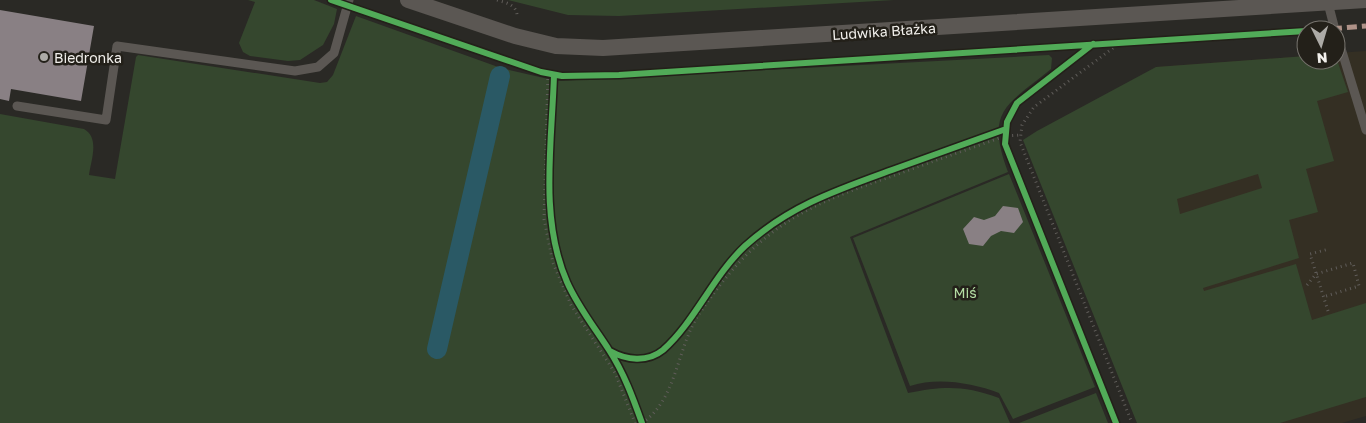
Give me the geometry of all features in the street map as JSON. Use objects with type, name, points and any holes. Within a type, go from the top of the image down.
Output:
[{"type":"street","name":"Ludwika Błażka","points":[[408,0],[515,36],[556,46],[603,48],[1302,2],[1328,3],[1366,0]]},
{"type":"lane","points":[[17,106],[106,120],[117,46],[295,71],[318,67],[334,52],[350,0]]},
{"type":"lane","points":[[1328,3],[1333,20]]},
{"type":"lane","points":[[1346,64],[1366,130]]},
{"type":"path","points":[[514,0],[518,2],[523,16],[515,36]]},
{"type":"path","points":[[1121,42],[1034,107],[1026,116],[1020,135],[1022,149],[1132,423]]},
{"type":"path","points":[[551,74],[550,197],[551,219],[559,261],[577,303],[624,377],[642,423],[649,418],[663,399],[696,318],[734,267],[764,239],[797,216],[831,198],[1005,136],[1020,135]]},
{"type":"path","points":[[551,74],[544,219],[552,263],[571,305],[615,373],[635,423]]},
{"type":"path","points":[[686,322],[716,280],[744,248],[794,210],[830,192],[1006,129],[1005,144]]},
{"type":"path","points":[[1328,312],[1310,254],[1329,249]]},
{"type":"path","points":[[1307,285],[1316,274],[1353,263],[1360,286],[1323,297]]},
{"type":"shaded area","points":[[1366,51],[1366,416],[1342,423],[1201,423],[1156,67],[1296,57],[1296,70],[1346,70],[1346,52]]},
{"type":"green space","points":[[248,0],[314,0],[337,9],[334,24],[323,45],[300,60],[288,61],[250,56],[243,52],[239,43],[255,2]]},
{"type":"green space","points":[[508,0],[894,0],[619,16],[568,15]]},
{"type":"green space","points":[[356,16],[501,68],[557,81],[1049,55],[1052,58],[1051,69],[1012,102],[1004,111],[1000,122],[1001,151],[1008,172],[850,237],[908,393],[954,388],[986,394],[999,398],[1010,423],[0,423],[0,114],[84,129],[92,138],[93,144],[93,156],[89,175],[115,179],[136,57],[138,55],[320,83],[327,82],[333,75]]},
{"type":"green space","points":[[1296,57],[1296,70],[1340,70],[1348,92],[1317,101],[1334,161],[1306,169],[1318,212],[1289,220],[1299,258],[1203,288],[1204,291],[1296,264],[1312,320],[1366,303],[1366,397],[1280,423],[1137,423],[1023,140],[1156,67]],"holes":[[[1258,174],[1262,188],[1180,214],[1177,199]]]},
{"type":"green space","name":"Miś","points":[[1009,174],[1095,387],[1013,419],[999,393],[989,389],[955,382],[932,382],[910,386],[853,238]]},
{"type":"green space","points":[[1096,393],[1108,423],[1019,423]]},
{"type":"building","name":"Biedronka","points":[[0,10],[94,26],[81,101],[11,89],[9,101],[0,99]]},
{"type":"building","points":[[1003,206],[1018,208],[1023,222],[1014,233],[1001,231],[991,236],[983,246],[969,244],[963,229],[974,217],[984,220],[995,216]]},
{"type":"waterway","points":[[437,349],[500,76]]},
{"type":"marked path","points":[[1346,28],[1366,26]]},
{"type":"cycle path","points":[[331,0],[541,72],[562,76],[619,75],[1296,32]]},
{"type":"cycle path","points":[[1093,44],[1017,103],[1007,122],[1005,144],[1116,423]]},
{"type":"cycle path","points":[[554,75],[549,180],[550,206],[558,258],[576,300],[619,368],[632,395],[642,423]]},
{"type":"cycle path","points":[[610,351],[636,359],[650,357],[663,350],[684,327],[723,271],[745,246],[762,232],[796,210],[833,192],[1006,129]]},
{"type":"place","name":"Biedronka","points":[[44,57]]}]
